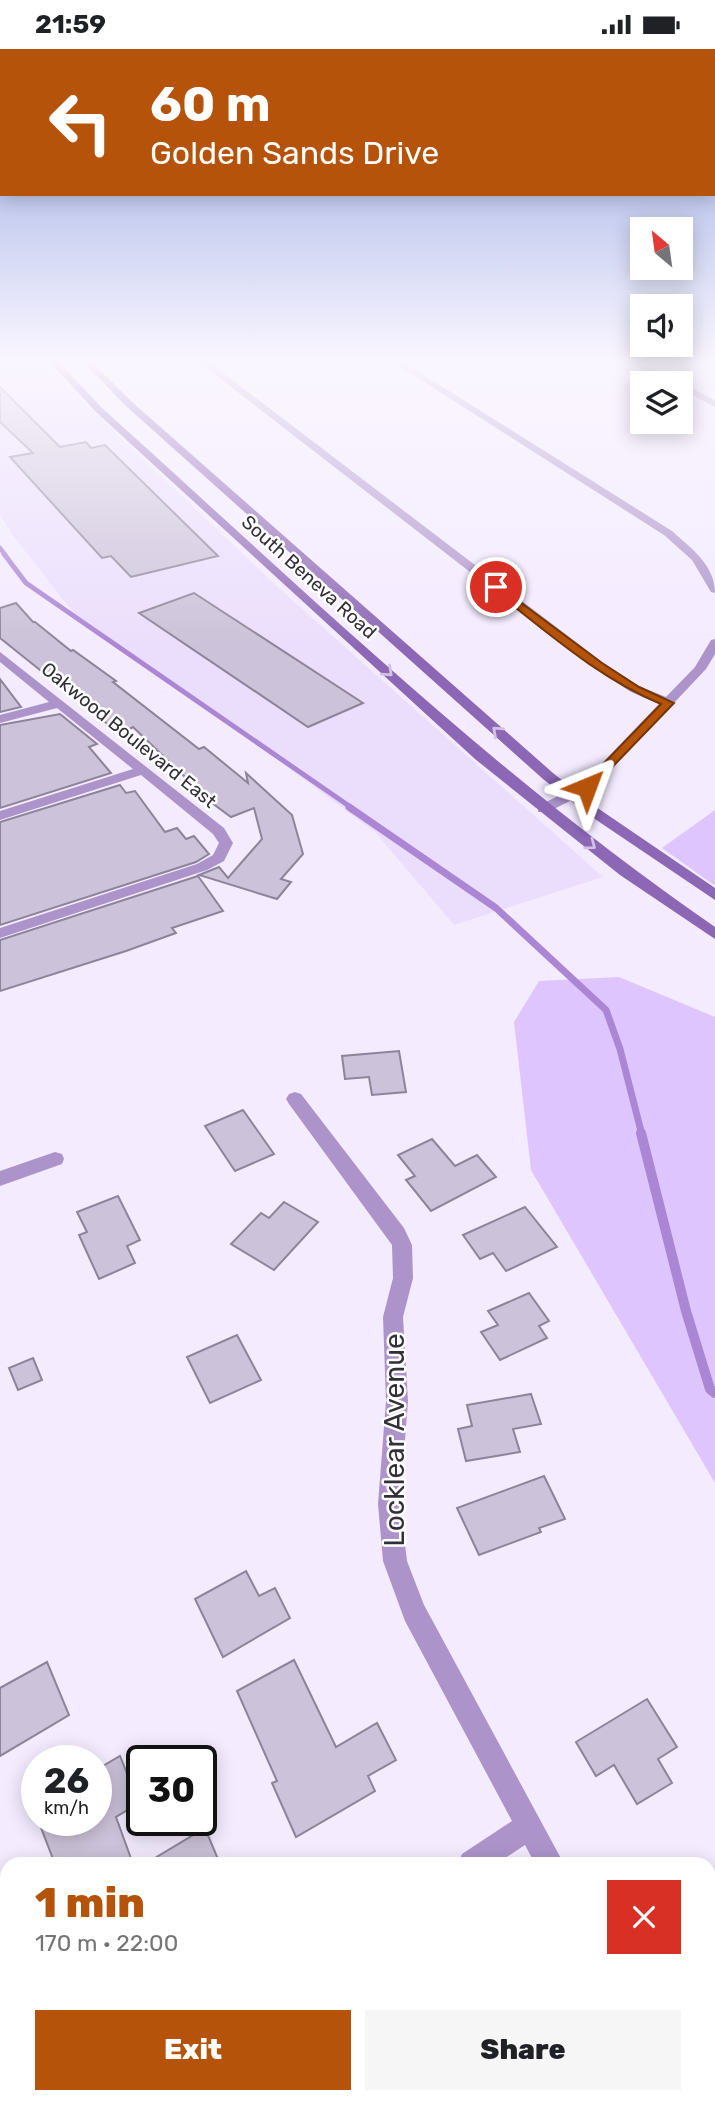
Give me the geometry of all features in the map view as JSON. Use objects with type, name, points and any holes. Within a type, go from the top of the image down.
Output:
[{"type":"main road","name":"South Beneva Road","points":[[149,455],[518,788],[625,872],[715,934]]},
{"type":"main road","name":"South Beneva Road","points":[[186,455],[548,776],[715,895]]},
{"type":"street","points":[[324,455],[598,665],[635,689],[668,703]]},
{"type":"street","points":[[544,455],[668,533],[696,558],[715,590]]},
{"type":"street","points":[[543,809],[587,787],[700,669],[715,643]]},
{"type":"street","name":"Oakwood Boulevard East","points":[[0,656],[219,831],[226,843],[219,858],[202,867],[0,933]]},
{"type":"street","points":[[0,719],[59,703]]},
{"type":"street","points":[[0,816],[116,781],[142,770]]},
{"type":"street","name":"Locklear Avenue","points":[[295,1099],[397,1234],[402,1245],[404,1278],[393,1317],[397,1401],[388,1504],[395,1561],[414,1612],[546,1857]]},
{"type":"street","points":[[0,1179],[55,1159]]},
{"type":"street","points":[[482,1857],[530,1825]]},
{"type":"shaded area","points":[[0,455],[139,455],[282,591],[603,877],[454,925],[376,833],[199,701],[72,611],[12,534],[0,514]]},
{"type":"shaded area","points":[[715,810],[715,884],[714,885],[662,848]]},
{"type":"shaded area","points":[[619,977],[715,1017],[715,1483],[531,1170],[514,1022],[539,981]]},
{"type":"building","points":[[115,455],[218,556],[131,577],[111,556],[102,558],[10,457]]},
{"type":"building","points":[[194,593],[363,703],[308,727],[139,613]]},
{"type":"building","points":[[16,603],[33,622],[116,681],[113,682],[199,749],[204,747],[248,783],[246,773],[292,815],[303,854],[281,879],[291,882],[277,899],[199,875],[219,867],[228,878],[262,839],[254,808],[231,817],[212,803],[133,727],[120,734],[0,638],[0,608]]},
{"type":"building","points":[[0,679],[21,707],[0,712]]},
{"type":"building","points":[[60,714],[97,744],[89,747],[111,773],[0,808],[0,725]]},
{"type":"building","points":[[120,785],[126,793],[135,791],[165,832],[177,828],[186,839],[194,836],[209,854],[196,862],[0,925],[0,822]]},
{"type":"building","points":[[198,876],[223,911],[172,928],[176,933],[126,951],[0,991],[0,940]]},
{"type":"building","points":[[399,1051],[406,1092],[372,1095],[369,1077],[345,1079],[342,1056]]},
{"type":"building","points":[[243,1110],[274,1154],[235,1171],[205,1126]]},
{"type":"building","points":[[432,1139],[455,1166],[477,1155],[496,1177],[431,1211],[406,1180],[415,1176],[398,1155]]},
{"type":"building","points":[[118,1196],[140,1240],[127,1246],[135,1263],[99,1279],[79,1235],[87,1232],[77,1212]]},
{"type":"building","points":[[284,1202],[318,1222],[274,1270],[231,1244],[261,1213],[269,1218]]},
{"type":"building","points":[[525,1207],[557,1247],[506,1271],[493,1253],[480,1259],[463,1235]]},
{"type":"building","points":[[529,1293],[549,1321],[539,1326],[547,1338],[500,1360],[481,1332],[498,1325],[488,1311]]},
{"type":"building","points":[[237,1335],[261,1380],[210,1403],[187,1357]]},
{"type":"building","points":[[33,1358],[42,1380],[18,1390],[9,1368]]},
{"type":"building","points":[[531,1394],[541,1424],[513,1429],[520,1452],[466,1461],[458,1429],[472,1426],[467,1405]]},
{"type":"building","points":[[544,1476],[565,1519],[539,1528],[541,1532],[479,1555],[457,1508]]},
{"type":"building","points":[[246,1571],[259,1596],[275,1588],[290,1618],[223,1657],[195,1599]]},
{"type":"building","points":[[294,1660],[336,1747],[377,1723],[396,1760],[368,1776],[375,1791],[296,1837],[272,1783],[277,1781],[237,1691]]},
{"type":"building","points":[[47,1662],[69,1715],[0,1756],[0,1688]]},
{"type":"building","points":[[647,1699],[677,1747],[658,1759],[672,1783],[637,1804],[614,1765],[596,1776],[576,1742]]},
{"type":"building","points":[[120,1756],[126,1771],[126,1811],[116,1817],[130,1857],[52,1857],[44,1836],[112,1836],[112,1761]]},
{"type":"building","points":[[192,1836],[208,1836],[217,1857],[157,1857]]},
{"type":"waterway","points":[[0,548],[6,556]]},
{"type":"waterway","points":[[4,554],[26,583],[352,808]]},
{"type":"waterway","points":[[349,807],[496,908],[606,1010],[620,1049],[642,1135]]},
{"type":"waterway","points":[[641,1133],[686,1311],[710,1389],[715,1393]]},
{"type":"route","points":[[496,587],[598,665],[635,689],[668,703],[587,787]]}]
